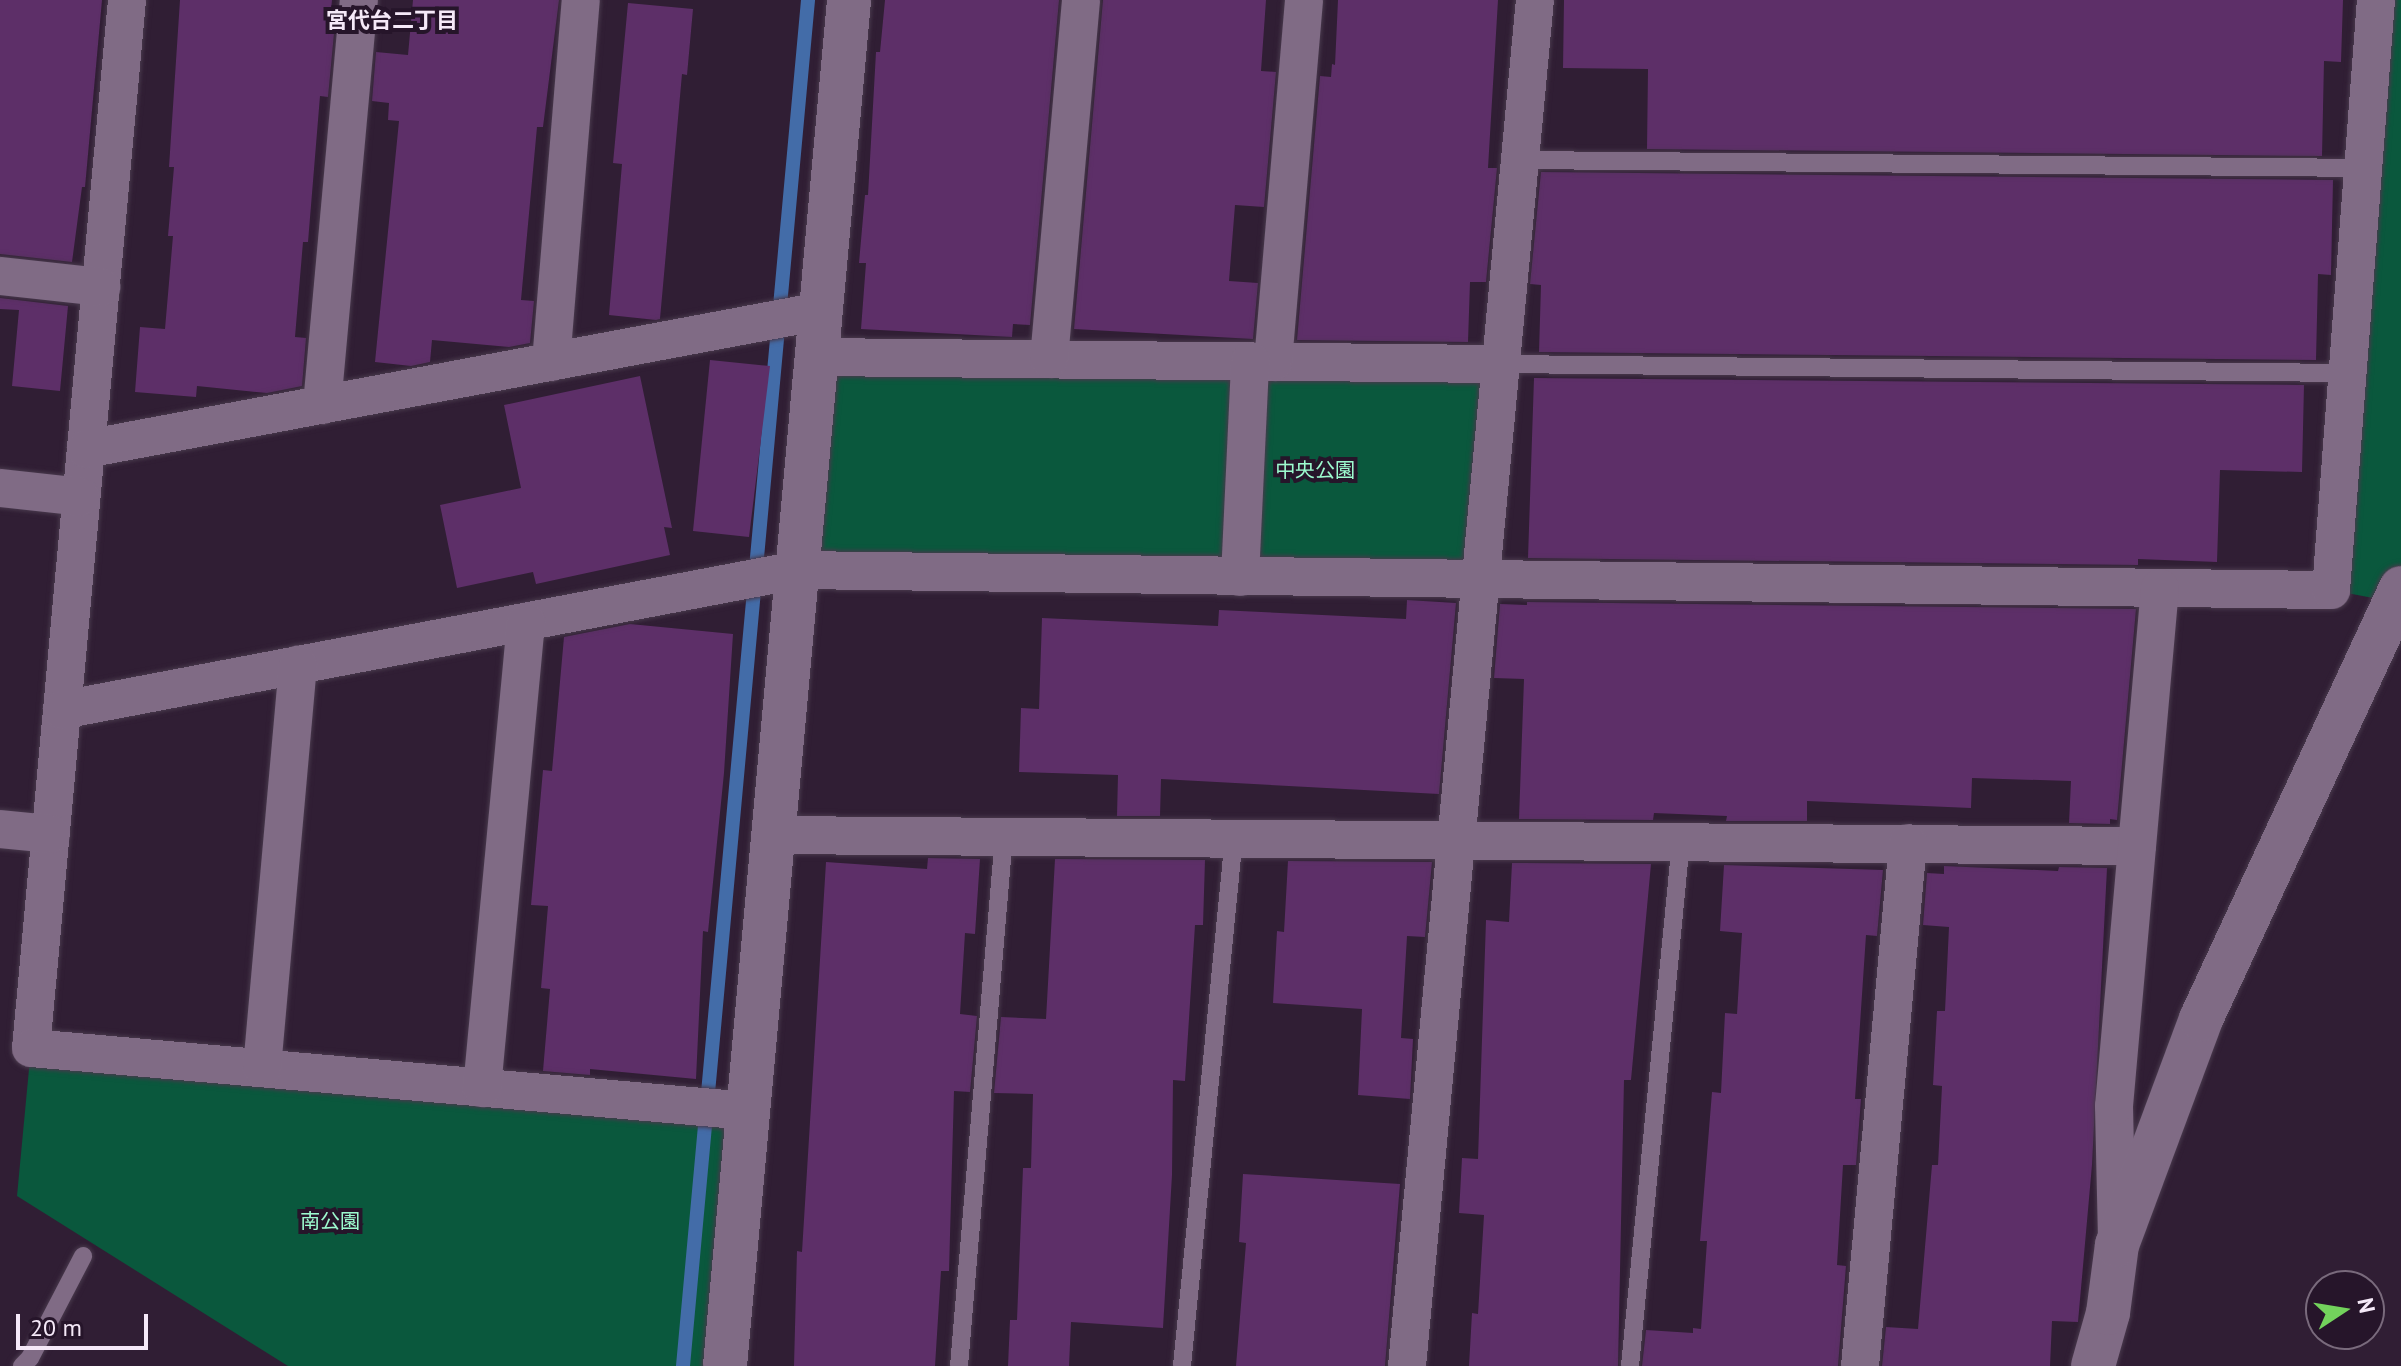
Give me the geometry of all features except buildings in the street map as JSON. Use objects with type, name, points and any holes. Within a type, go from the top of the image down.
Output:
[{"type":"street","points":[[127,0],[31,1048],[748,1111]]},
{"type":"street","points":[[322,405],[359,0]]},
{"type":"street","points":[[551,362],[581,0]]},
{"type":"street","points":[[725,1366],[849,0]]},
{"type":"street","points":[[1049,359],[1081,0]]},
{"type":"street","points":[[1240,577],[1261,361],[1304,0]]},
{"type":"street","points":[[1407,1366],[1459,839],[1535,0]]},
{"type":"street","points":[[62,710],[797,570],[2331,590],[2376,0]]},
{"type":"street","points":[[0,276],[101,287]]},
{"type":"street","points":[[86,449],[821,311]]},
{"type":"street","points":[[816,357],[1501,364]]},
{"type":"street","points":[[0,488],[81,497]]},
{"type":"street","points":[[2093,1366],[2108,1313],[2117,1245],[2114,1106],[2160,588]]},
{"type":"street","points":[[2117,1245],[2201,1019],[2401,588]]},
{"type":"street","points":[[482,1088],[526,622]]},
{"type":"street","points":[[262,1068],[298,665]]},
{"type":"street","points":[[0,829],[51,834]]},
{"type":"street","points":[[773,835],[2137,846]]},
{"type":"street","points":[[1860,1366],[1908,843]]},
{"type":"lane","points":[[1520,160],[2363,168]]},
{"type":"lane","points":[[1501,364],[2348,373]]},
{"type":"lane","points":[[959,1366],[1004,836]]},
{"type":"lane","points":[[1182,1366],[1234,837]]},
{"type":"lane","points":[[1630,1366],[1681,841]]},
{"type":"lane","points":[[22,1366],[30,1358],[83,1256]]},
{"type":"green space","points":[[2376,0],[2401,0],[2401,588],[2394,602],[2331,590]]},
{"type":"green space","name":"中央公園","points":[[816,357],[1501,364],[1481,581],[797,570]]},
{"type":"green space","name":"南公園","points":[[31,1048],[748,1111],[726,1366],[288,1366],[17,1196]]},
{"type":"waterway","points":[[683,1366],[808,0]]},
{"type":"district","name":"宮代台二丁目","points":[[392,21]]}]
